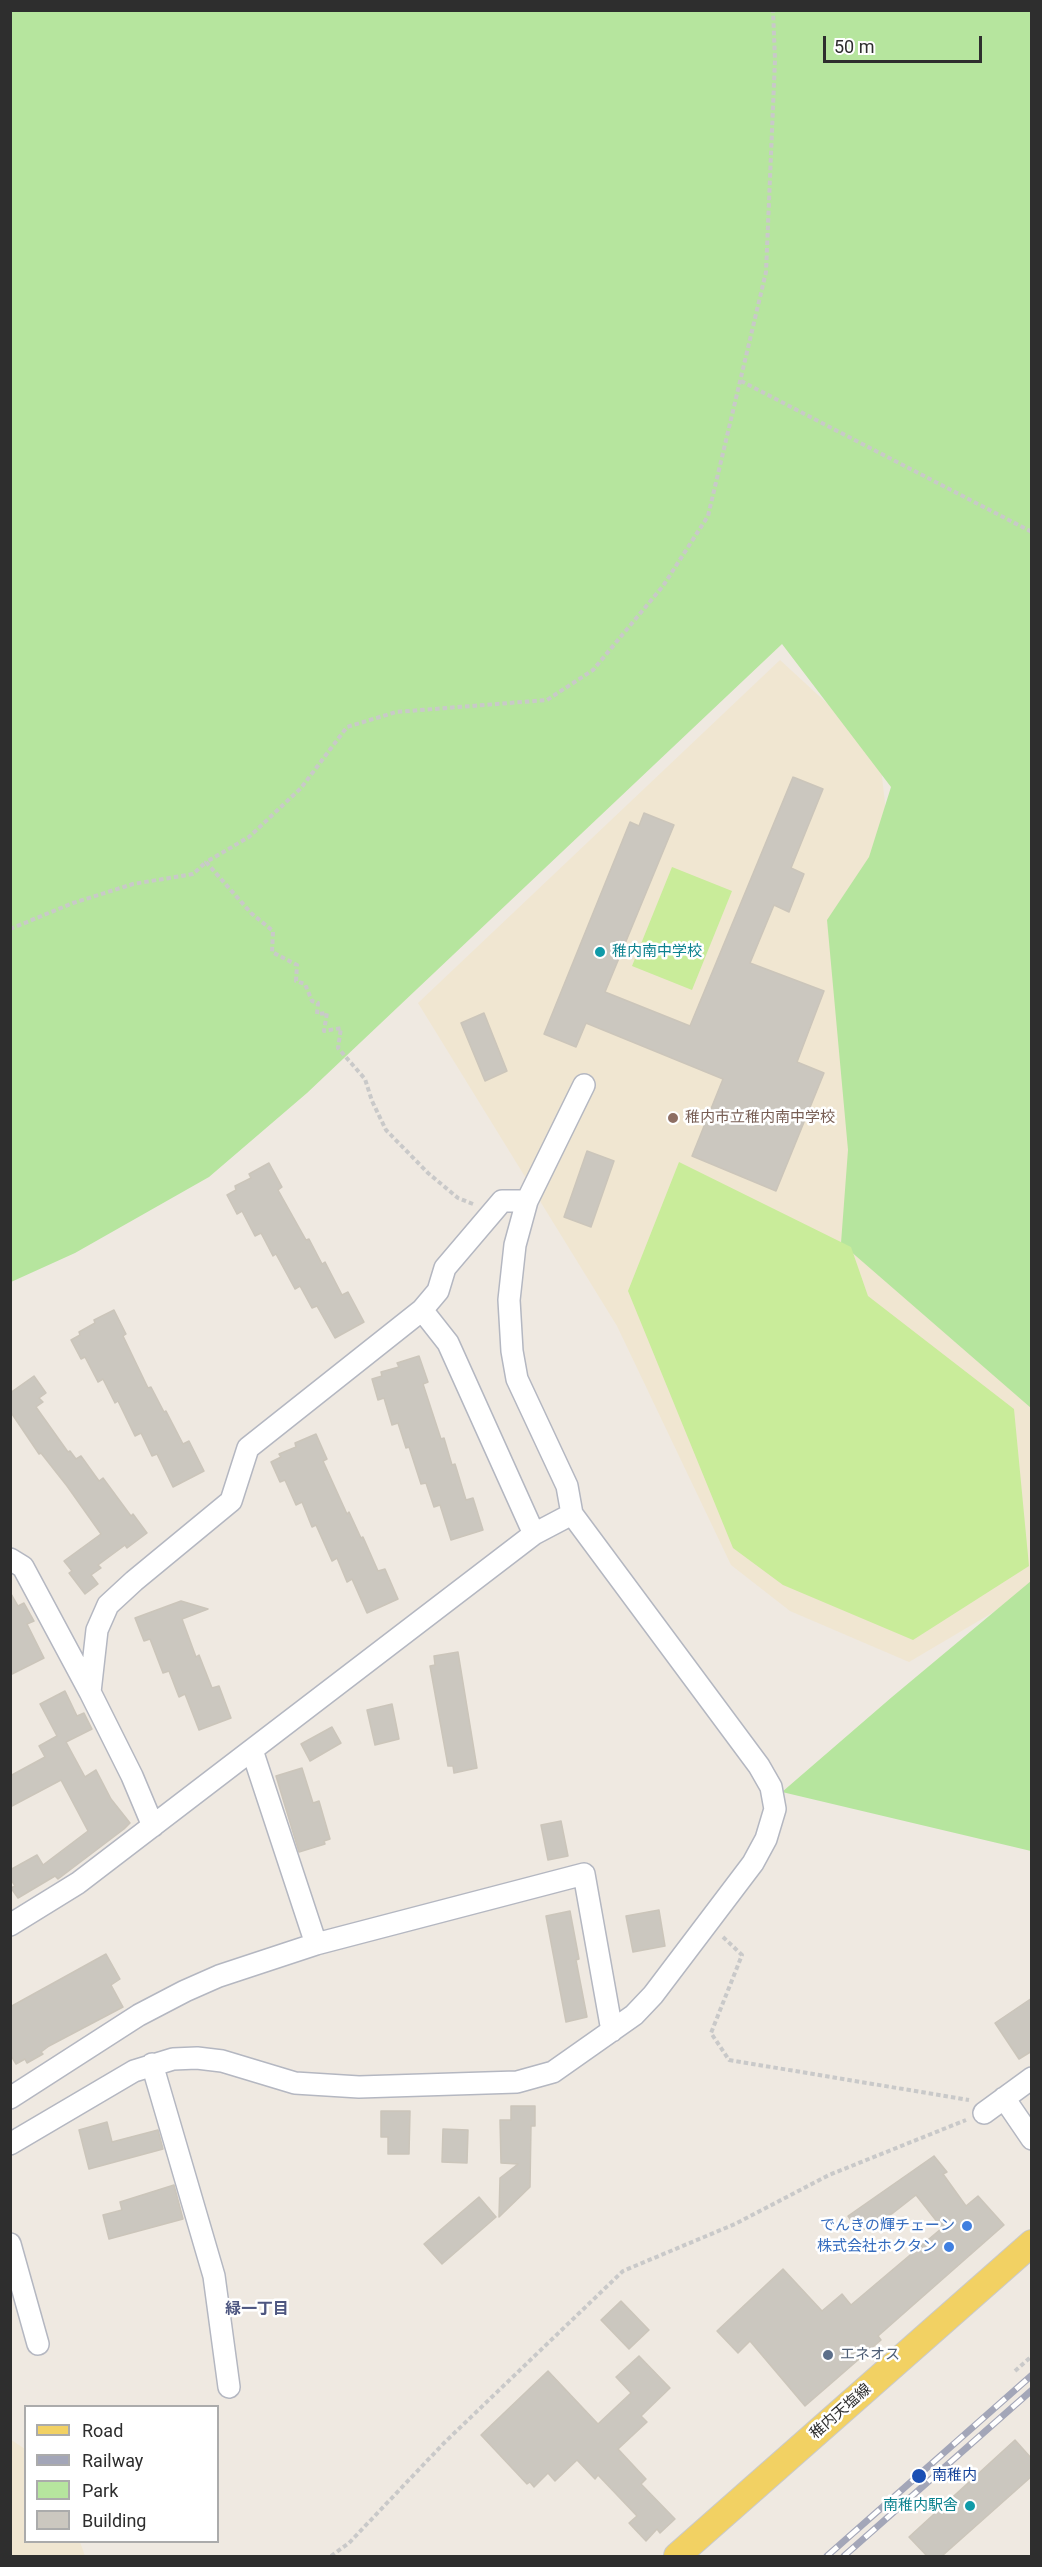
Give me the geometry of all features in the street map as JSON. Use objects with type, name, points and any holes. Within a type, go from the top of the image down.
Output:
[{"type":"main road","name":"稚内天塩線","points":[[677,2556],[1032,2243]]},
{"type":"street","points":[[10,2144],[134,2071],[173,2059],[214,2060],[295,2083],[359,2087],[518,2082],[553,2072],[634,2015],[653,1995],[710,1924],[753,1863],[766,1839],[775,1809],[771,1787],[759,1766],[572,1514],[567,1486],[517,1379],[512,1351],[509,1300],[515,1245],[527,1202],[584,1084]]},
{"type":"street","points":[[90,1692],[98,1630],[108,1605],[231,1501],[248,1448],[422,1310],[438,1291],[444,1268],[501,1201],[527,1202]]},
{"type":"street","points":[[422,1310],[448,1343],[534,1534]]},
{"type":"street","points":[[12,1920],[78,1883],[534,1534],[572,1514]]},
{"type":"street","points":[[10,1560],[23,1567],[90,1692],[132,1776],[153,1826]]},
{"type":"street","points":[[252,1750],[316,1944]]},
{"type":"street","points":[[10,2098],[139,2015],[185,1990],[219,1976],[316,1944],[584,1874],[612,2031]]},
{"type":"street","points":[[152,2064],[214,2276],[229,2387]]},
{"type":"street","points":[[1032,2078],[995,2105],[1032,2139]]},
{"type":"street","points":[[10,2244],[38,2344]]},
{"type":"path","points":[[10,929],[73,903],[133,884],[193,874],[206,862],[249,837],[301,788],[347,727],[396,712],[547,700],[593,670],[663,586],[708,516],[766,272],[775,60],[773,10]]},
{"type":"path","points":[[741,381],[1032,532]]},
{"type":"path","points":[[206,862],[251,914],[273,931],[272,952],[297,965],[296,981],[305,984],[312,1001],[318,1003],[317,1014],[327,1013],[324,1031],[341,1028],[338,1048],[365,1078],[372,1101],[386,1130],[428,1173],[458,1198],[492,1213]]},
{"type":"path","points":[[710,1924],[742,1956],[711,2033],[729,2060],[995,2105]]},
{"type":"path","points":[[331,2556],[349,2543],[444,2444],[623,2271],[735,2224],[829,2175],[995,2105]]},
{"type":"path","points":[[1016,2371],[1032,2356]]},
{"type":"shaded area","name":"稚内市立稚内南中学校","points":[[780,660],[879,751],[892,864],[1031,1403],[1031,1590],[909,1662],[790,1611],[731,1565],[617,1326],[418,1003]]},
{"type":"shaded area","points":[[10,2439],[24,2448],[24,2543],[80,2543],[85,2556],[11,2556]]},
{"type":"green space","points":[[10,11],[1031,11],[1031,1408],[841,1243],[848,1150],[827,920],[869,857],[891,787],[782,644],[307,1093],[209,1177],[75,1253],[11,1282]]},
{"type":"green space","points":[[672,867],[732,891],[692,990],[632,966]]},
{"type":"green space","points":[[679,1162],[851,1247],[868,1296],[1014,1409],[1029,1566],[913,1640],[783,1585],[733,1548],[628,1291]]},
{"type":"green space","points":[[1031,1581],[1031,1851],[782,1792],[892,1697]]},
{"type":"building","name":"稚内南中学校","points":[[793,777],[823,789],[791,868],[804,874],[789,912],[774,905],[750,963],[824,991],[797,1062],[824,1073],[776,1191],[692,1156],[723,1079],[586,1023],[576,1047],[544,1034],[630,822],[639,826],[644,813],[674,825],[605,992],[690,1026]]},
{"type":"building","points":[[484,1013],[507,1071],[485,1081],[461,1023]]},
{"type":"building","points":[[587,1151],[614,1161],[591,1227],[564,1217]]},
{"type":"building","points":[[269,1163],[282,1187],[278,1190],[306,1240],[309,1239],[322,1264],[325,1262],[342,1295],[348,1292],[364,1322],[335,1338],[317,1306],[312,1308],[300,1286],[295,1289],[276,1254],[273,1256],[261,1233],[255,1236],[242,1211],[237,1214],[227,1195],[236,1190],[235,1186],[251,1178],[249,1174]]},
{"type":"building","points":[[114,1310],[126,1334],[123,1336],[148,1388],[151,1387],[164,1412],[166,1411],[183,1444],[189,1441],[204,1471],[173,1487],[157,1454],[152,1456],[141,1433],[135,1436],[118,1401],[115,1403],[103,1379],[98,1382],[85,1357],[81,1359],[71,1340],[80,1335],[79,1332],[95,1323],[94,1320]]},
{"type":"building","points":[[419,1356],[428,1382],[423,1384],[441,1439],[444,1438],[452,1465],[455,1464],[466,1500],[473,1498],[483,1530],[451,1540],[440,1505],[434,1507],[426,1483],[421,1484],[409,1447],[406,1448],[398,1423],[392,1425],[384,1398],[378,1400],[372,1379],[382,1376],[381,1372],[399,1367],[397,1363]]},
{"type":"building","points":[[34,1376],[46,1393],[39,1398],[43,1402],[36,1407],[68,1452],[70,1451],[76,1459],[81,1456],[99,1481],[103,1478],[131,1516],[133,1514],[147,1533],[127,1548],[125,1545],[98,1565],[101,1568],[91,1575],[98,1584],[85,1594],[69,1573],[72,1571],[64,1561],[101,1534],[67,1486],[41,1453],[39,1454],[10,1411],[10,1393]]},
{"type":"building","points":[[316,1434],[327,1459],[323,1461],[347,1514],[349,1512],[361,1538],[363,1537],[378,1571],[385,1569],[398,1599],[367,1613],[352,1579],[347,1582],[337,1558],[332,1561],[316,1525],[312,1527],[302,1502],[296,1505],[285,1480],[280,1482],[271,1462],[281,1457],[279,1454],[296,1447],[295,1443]]},
{"type":"building","points":[[10,1592],[18,1606],[24,1603],[34,1621],[27,1624],[44,1658],[10,1675]]},
{"type":"building","points":[[181,1601],[208,1609],[182,1619],[196,1657],[199,1655],[212,1688],[219,1686],[231,1718],[199,1730],[185,1694],[179,1697],[169,1671],[163,1673],[150,1639],[144,1641],[135,1618]]},
{"type":"building","points":[[458,1652],[477,1768],[454,1773],[453,1766],[448,1766],[430,1666],[435,1665],[434,1656]]},
{"type":"building","points":[[65,1691],[77,1716],[84,1713],[92,1729],[66,1742],[85,1777],[96,1770],[111,1799],[130,1823],[58,1879],[55,1876],[18,1898],[11,1888],[15,1886],[10,1878],[10,1870],[37,1855],[43,1865],[88,1831],[61,1780],[10,1807],[10,1776],[45,1757],[39,1746],[57,1736],[40,1704]]},
{"type":"building","points":[[392,1704],[399,1739],[375,1745],[367,1710]]},
{"type":"building","points":[[332,1727],[341,1743],[310,1761],[301,1744]]},
{"type":"building","points":[[302,1768],[313,1803],[319,1801],[330,1839],[324,1841],[325,1844],[299,1852],[276,1776]]},
{"type":"building","points":[[561,1821],[568,1856],[548,1860],[541,1825]]},
{"type":"building","points":[[659,1910],[665,1946],[633,1952],[626,1916]]},
{"type":"building","points":[[570,1911],[579,1959],[576,1960],[587,2017],[566,2022],[546,1916]]},
{"type":"building","points":[[106,1954],[120,1979],[111,1985],[123,2007],[49,2046],[41,2052],[43,2054],[27,2063],[25,2059],[16,2064],[10,2054],[10,2007]]},
{"type":"building","points":[[1032,1998],[1032,2051],[1019,2059],[995,2023]]},
{"type":"building","points":[[511,2106],[535,2106],[535,2126],[531,2126],[530,2187],[499,2217],[500,2178],[518,2164],[501,2163],[500,2120],[511,2120]]},
{"type":"building","points":[[381,2111],[410,2111],[409,2154],[388,2154],[388,2137],[381,2137]]},
{"type":"building","points":[[107,2122],[112,2142],[158,2130],[163,2149],[89,2169],[79,2130]]},
{"type":"building","points":[[443,2129],[468,2130],[467,2163],[442,2162]]},
{"type":"building","points":[[934,2156],[947,2172],[943,2174],[966,2206],[978,2196],[1004,2225],[878,2336],[881,2340],[805,2406],[750,2341],[738,2353],[717,2331],[783,2269],[822,2311],[842,2294],[851,2305],[942,2228],[916,2195],[893,2213],[859,2232],[848,2216]]},
{"type":"building","points":[[174,2185],[183,2219],[109,2239],[103,2215],[122,2210],[120,2202]]},
{"type":"building","points":[[479,2197],[496,2217],[442,2264],[424,2244]]},
{"type":"building","points":[[621,2301],[649,2330],[629,2349],[601,2320]]},
{"type":"building","points":[[639,2356],[670,2388],[641,2416],[647,2422],[618,2449],[646,2479],[641,2484],[675,2519],[660,2533],[657,2529],[646,2541],[629,2523],[637,2516],[598,2475],[595,2479],[577,2460],[555,2481],[548,2473],[534,2487],[530,2482],[527,2484],[481,2435],[548,2371],[598,2424],[631,2393],[616,2377]]},
{"type":"building","name":"南稚内駅舎","points":[[1015,2440],[1032,2459],[1032,2476],[942,2556],[927,2556],[909,2537]]},
{"type":"railway","points":[[827,2556],[1032,2375]]},
{"type":"railway","points":[[844,2556],[1032,2390]]},
{"type":"place","name":"稚内南中学校","points":[[600,952]]},
{"type":"place","name":"稚内市立稚内南中学校","points":[[673,1118]]},
{"type":"place","name":"でんきの輝チェーン","points":[[967,2226]]},
{"type":"place","name":"株式会社ホクタン","points":[[949,2247]]},
{"type":"place","name":"エネオス","points":[[828,2355]]},
{"type":"place","name":"南稚内","points":[[919,2476]]},
{"type":"place","name":"南稚内駅舎","points":[[970,2506]]},
{"type":"district","name":"緑一丁目","points":[[257,2310]]}]
